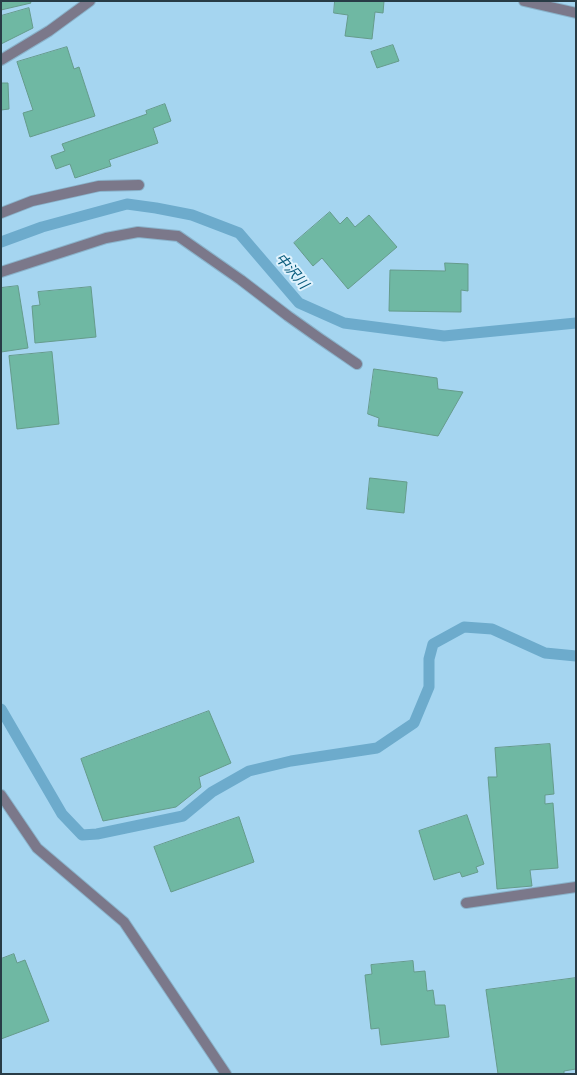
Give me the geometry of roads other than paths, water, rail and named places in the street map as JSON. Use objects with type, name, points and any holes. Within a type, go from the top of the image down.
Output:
[{"type":"street","points":[[1,60],[49,31],[90,1]]},
{"type":"street","points":[[524,1],[576,13]]},
{"type":"street","points":[[1,213],[32,201],[99,186],[139,184]]},
{"type":"street","points":[[1,272],[106,238],[138,232],[178,236],[357,364]]},
{"type":"street","points":[[2,794],[37,848],[124,922],[226,1074]]},
{"type":"street","points":[[466,903],[576,887]]},
{"type":"waterway","name":"中沢川","points":[[1,242],[42,227],[127,204],[156,208],[192,215],[239,233],[299,303],[344,323],[444,336],[576,323]]},
{"type":"waterway","points":[[1,709],[62,814],[82,835],[97,834],[183,816],[212,792],[249,771],[291,761],[377,748],[414,723],[429,687],[429,659],[433,644],[464,627],[492,629],[545,653],[576,656]]}]
